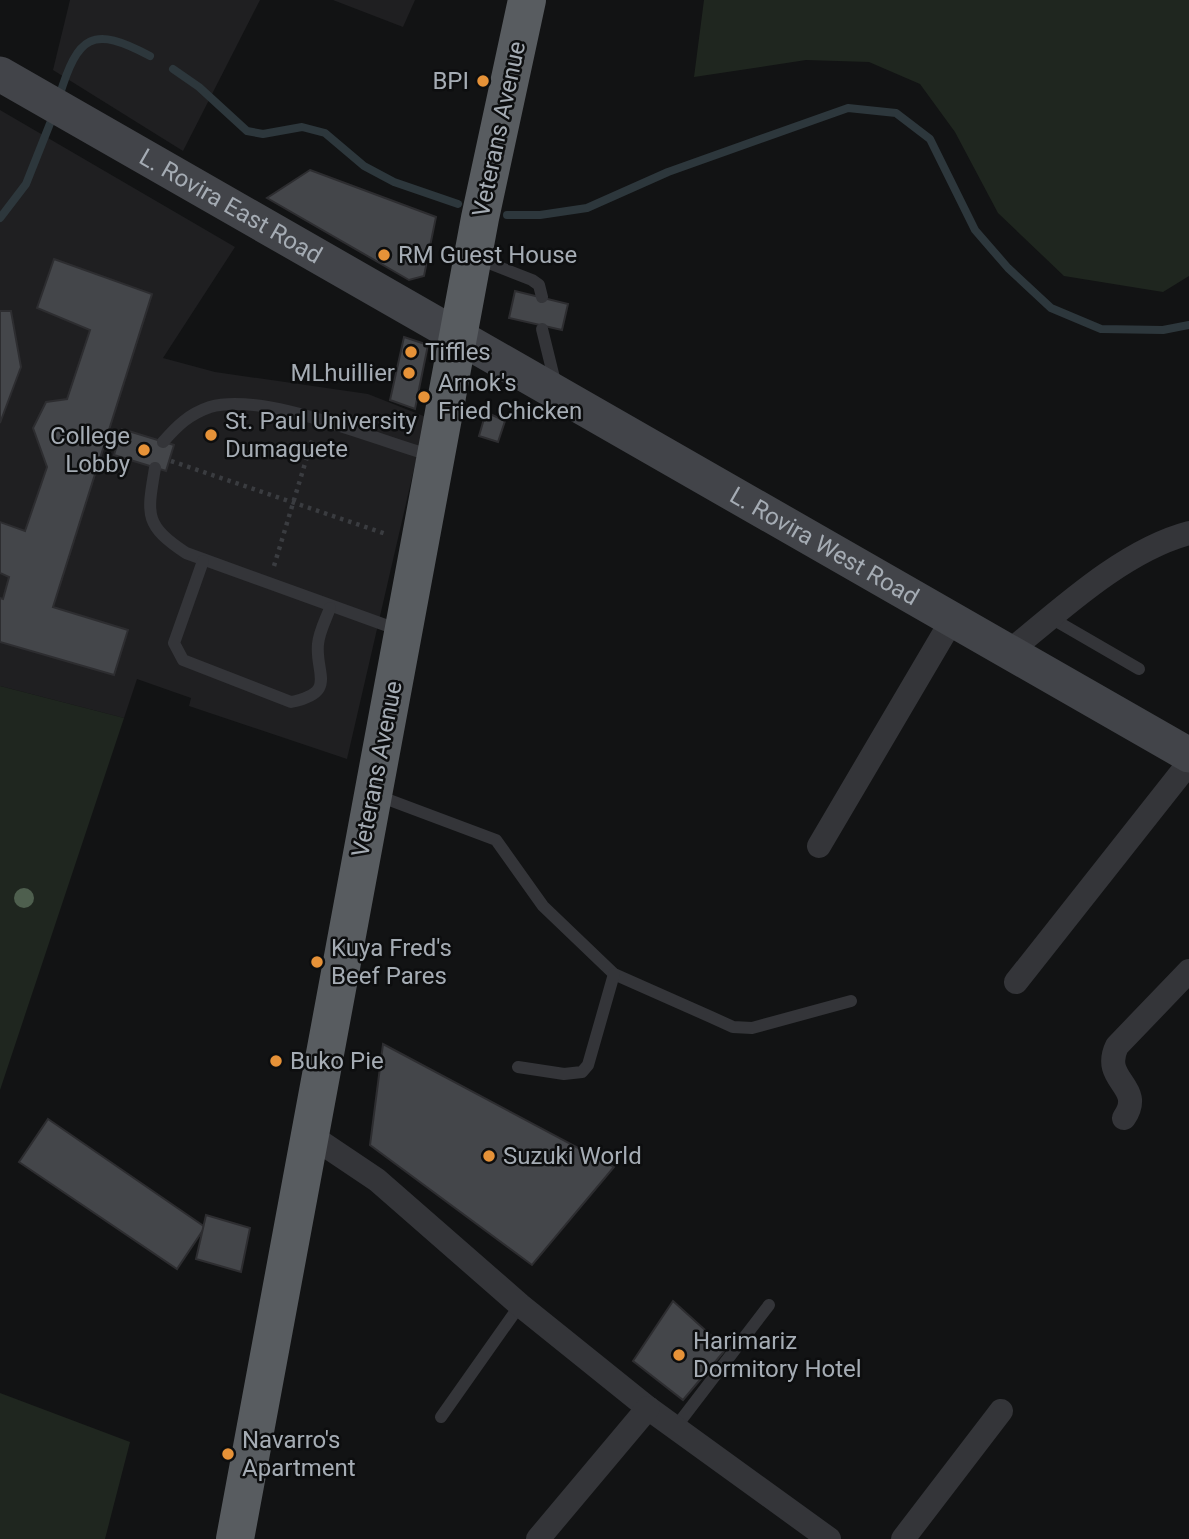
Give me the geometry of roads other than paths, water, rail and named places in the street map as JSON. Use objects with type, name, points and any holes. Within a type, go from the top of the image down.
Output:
[{"type":"highway","name":"Veterans Avenue","points":[[235,1539],[435,457],[460,340],[473,257],[527,0]]},
{"type":"main road","name":"L. Rovira East Road","points":[[13,82],[460,340]]},
{"type":"main road","name":"L. Rovira West Road","points":[[460,340],[1189,755]]},
{"type":"street","points":[[1009,652],[1135,557],[1162,540],[1189,533]]},
{"type":"street","points":[[818,846],[952,620]]},
{"type":"street","points":[[1016,982],[1189,763]]},
{"type":"street","points":[[1124,1118],[1131,1100],[1129,1089],[1114,1074],[1111,1058],[1118,1046],[1189,971]]},
{"type":"street","points":[[310,1135],[377,1180],[520,1305],[648,1408],[829,1539]]},
{"type":"street","points":[[538,1539],[648,1408]]},
{"type":"street","points":[[902,1539],[1001,1411]]},
{"type":"lane","points":[[473,257],[532,280],[538,285],[542,297]]},
{"type":"lane","points":[[542,329],[559,396]]},
{"type":"lane","points":[[163,442],[182,420],[211,407],[244,404],[318,420],[435,457]]},
{"type":"lane","points":[[155,468],[148,511],[163,537],[203,561],[330,608],[403,631]]},
{"type":"lane","points":[[203,561],[174,643],[183,660],[291,702],[307,699],[317,690],[323,678],[318,645],[330,608]]},
{"type":"lane","points":[[1051,618],[1139,669]]},
{"type":"lane","points":[[372,794],[496,840],[543,906],[614,974],[733,1027],[752,1028],[851,1001]]},
{"type":"lane","points":[[518,1067],[565,1074],[582,1072],[588,1065],[614,974]]},
{"type":"lane","points":[[441,1417],[520,1305]]},
{"type":"lane","points":[[675,1428],[769,1306]]},
{"type":"waterway","points":[[59,97],[73,60],[90,42],[101,39],[114,41],[150,56]]},
{"type":"waterway","points":[[173,69],[199,87],[247,131],[263,134],[302,127],[325,133],[364,166],[394,182],[458,204]]},
{"type":"waterway","points":[[507,215],[540,215],[587,208],[668,172],[848,108],[896,113],[930,139],[975,230],[1008,268],[1051,308],[1101,329],[1163,330],[1189,325]]},
{"type":"waterway","points":[[0,218],[26,184],[53,116]]},
{"type":"place","name":"BPI","points":[[483,81]]},
{"type":"place","name":"RM Guest House","points":[[384,255]]},
{"type":"place","name":"Tiffles","points":[[411,352]]},
{"type":"place","name":"MLhuillier","points":[[409,373]]},
{"type":"place","name":"Arnok's Fried Chicken","points":[[424,397]]},
{"type":"place","name":"St. Paul University Dumaguete","points":[[211,435]]},
{"type":"place","name":"College Lobby","points":[[144,450]]},
{"type":"place","name":"Kuya Fred's Beef Pares","points":[[317,962]]},
{"type":"place","name":"Buko Pie","points":[[276,1061]]},
{"type":"place","name":"Suzuki World","points":[[489,1156]]},
{"type":"place","name":"Harimariz Dormitory Hotel","points":[[679,1355]]},
{"type":"place","name":"Navarro's Apartment","points":[[228,1454]]}]
